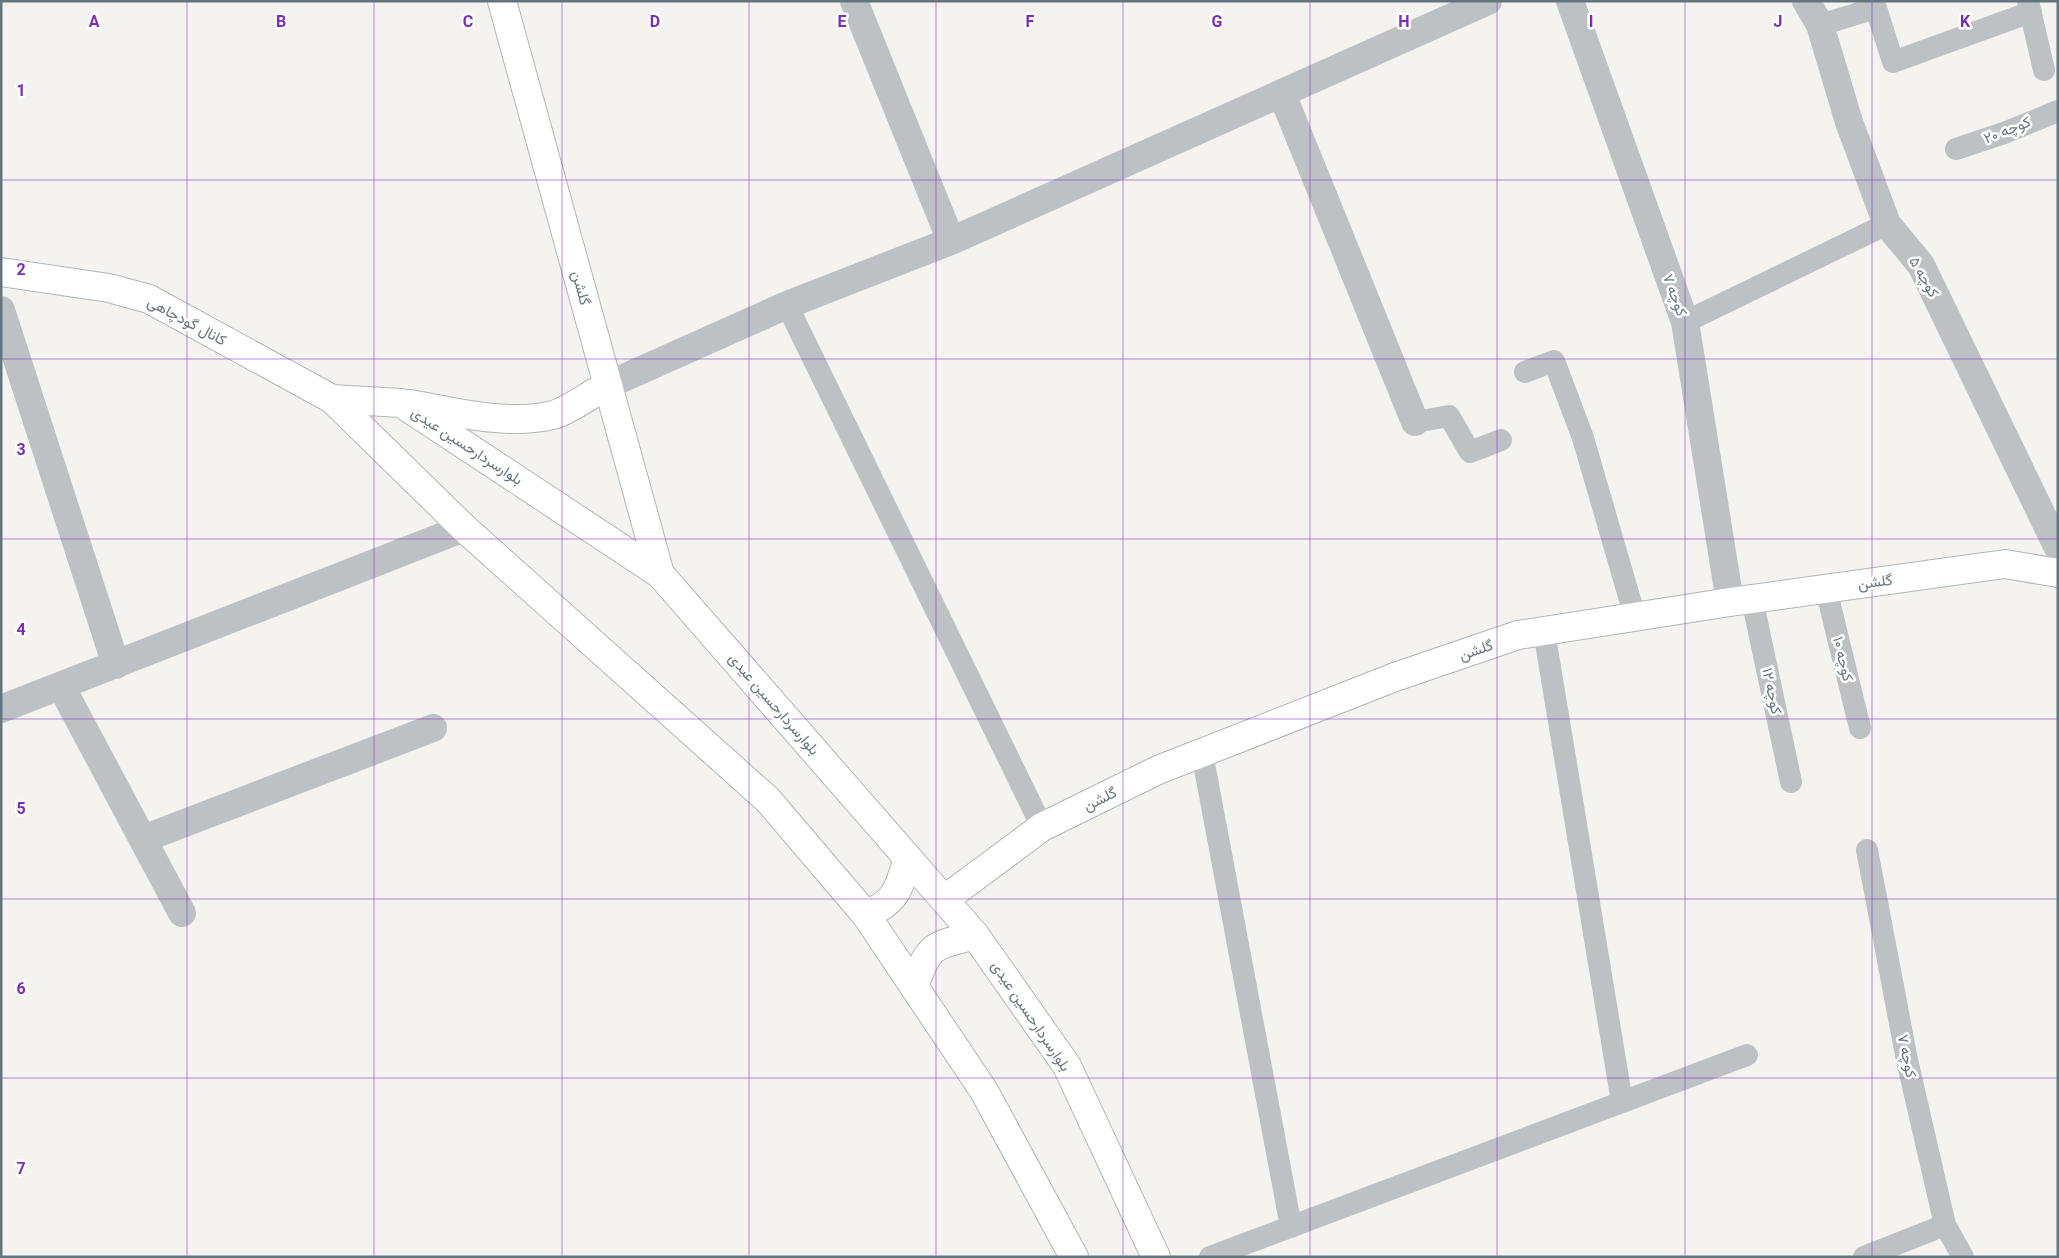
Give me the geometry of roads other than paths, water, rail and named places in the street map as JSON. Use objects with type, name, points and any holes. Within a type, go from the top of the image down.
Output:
[{"type":"street","name":"گلشن","points":[[502,1],[660,574]]},
{"type":"street","points":[[854,1],[951,241]]},
{"type":"street","points":[[401,403],[482,416],[518,418],[554,415],[608,385],[787,305],[951,241],[1488,1]]},
{"type":"street","name":"کوچه ۷","points":[[1570,1],[1685,322],[1741,600]]},
{"type":"street","name":"کوچه ۵","points":[[1806,1],[1820,26],[1849,122],[1887,224],[1921,265],[2058,548]]},
{"type":"street","points":[[1282,94],[1415,422]]},
{"type":"street","name":"کانال گودچاهی","points":[[1,272],[109,288],[148,299],[332,399]]},
{"type":"street","points":[[1,310],[116,665]]},
{"type":"street","points":[[332,399],[464,528],[768,800],[866,915],[914,986],[984,1091],[1074,1257]]},
{"type":"street","name":"بلوارسردارحسین عیدی","points":[[332,399],[401,403],[660,574],[975,935],[1067,1066],[1156,1257]]},
{"type":"street","points":[[1,709],[464,528]]},
{"type":"street","name":"گلشن","points":[[945,900],[1042,827],[1158,770],[1395,677],[1518,635],[1741,600],[2005,564],[2058,573]]},
{"type":"street","points":[[61,686],[182,913]]},
{"type":"street","points":[[143,839],[433,728]]},
{"type":"street","points":[[866,915],[884,907],[898,892],[908,858]]},
{"type":"street","points":[[914,986],[924,958],[936,946],[975,935]]},
{"type":"lane","points":[[1820,26],[1876,8],[1893,62],[2030,7],[2044,70]]},
{"type":"lane","name":"کوچه ۲۰","points":[[1956,149],[2004,133],[2058,111]]},
{"type":"lane","points":[[1685,322],[1887,224]]},
{"type":"lane","points":[[787,305],[1042,827]]},
{"type":"lane","points":[[1525,372],[1554,361],[1583,438],[1635,617]]},
{"type":"lane","points":[[1415,422],[1449,416],[1470,452],[1501,440]]},
{"type":"lane","name":"کوچه ۱۰","points":[[1826,589],[1860,728]]},
{"type":"lane","name":"کوچه ۱۲","points":[[1741,600],[1791,782]]},
{"type":"lane","points":[[1544,632],[1622,1102]]},
{"type":"lane","points":[[1202,753],[1291,1226]]},
{"type":"lane","name":"کوچه ۷","points":[[1867,850],[1907,1060],[1945,1225],[1963,1257]]},
{"type":"lane","points":[[1210,1257],[1747,1055]]},
{"type":"lane","points":[[1864,1257],[1945,1225]]}]
